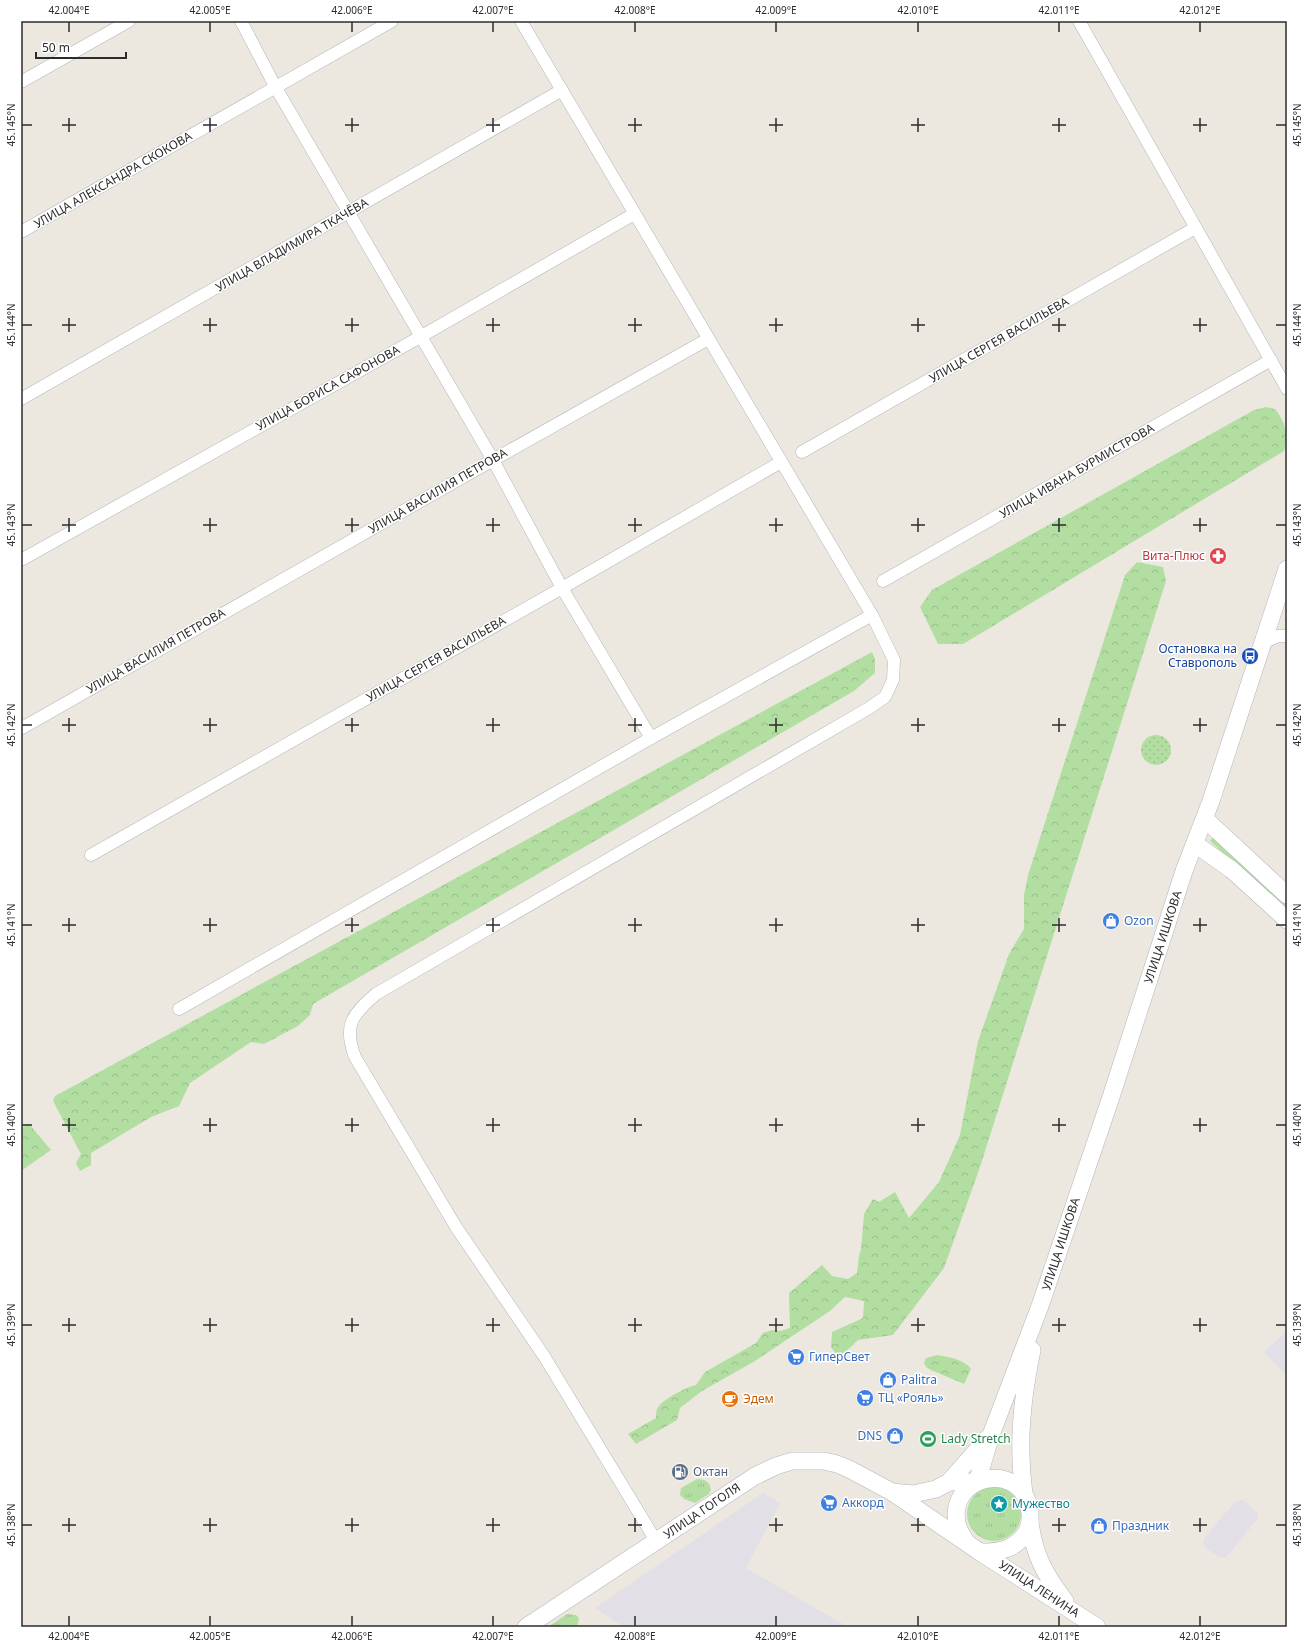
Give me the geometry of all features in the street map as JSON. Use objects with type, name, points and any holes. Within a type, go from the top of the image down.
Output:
[{"type":"street","points":[[21,82],[129,21]]},
{"type":"street","points":[[241,21],[276,88],[492,460],[562,588],[651,738]]},
{"type":"street","name":"УЛИЦА АЛЕКСАНДРА СКОКОВА","points":[[21,232],[392,21]]},
{"type":"street","points":[[521,21],[872,615],[894,660],[893,680],[885,697],[376,994],[362,1006],[353,1017],[350,1029],[351,1045],[355,1057],[456,1227],[544,1356],[656,1541]]},
{"type":"street","points":[[1079,21],[1287,389]]},
{"type":"street","name":"УЛИЦА ВЛАДИМИРА ТКАЧЁВА","points":[[21,399],[562,90]]},
{"type":"street","name":"УЛИЦА БОРИСА САФОНОВА","points":[[21,560],[420,337],[634,214]]},
{"type":"street","name":"УЛИЦА СЕРГЕЯ ВАСИЛЬЕВА","points":[[802,452],[1195,228]]},
{"type":"street","name":"УЛИЦА ВАСИЛИЯ ПЕТРОВА","points":[[22,728],[492,460],[708,339]]},
{"type":"street","name":"УЛИЦА ИВАНА БУРМИСТРОВА","points":[[883,581],[1271,360]]},
{"type":"street","name":"УЛИЦА СЕРГЕЯ ВАСИЛЬЕВА","points":[[91,856],[781,462]]},
{"type":"street","name":"УЛИЦА ИШКОВА","points":[[977,1482],[991,1435],[1040,1306],[1111,1097],[1184,871],[1205,819],[1287,569]]},
{"type":"street","points":[[179,1009],[651,738],[872,615]]},
{"type":"street","points":[[1263,643],[1278,636],[1287,636]]},
{"type":"street","points":[[1205,819],[1287,895]]},
{"type":"street","points":[[1195,844],[1232,870],[1287,920]]},
{"type":"street","name":"УЛИЦА ИШКОВА","points":[[1024,1494],[1021,1470],[1020,1433],[1024,1390],[1040,1306]]},
{"type":"street","name":"УЛИЦА ГОГОЛЯ","points":[[892,1492],[913,1494],[936,1489],[949,1482],[991,1435]]},
{"type":"street","name":"УЛИЦА ГОГОЛЯ","points":[[526,1627],[754,1476],[776,1466],[792,1461],[810,1460],[837,1464],[892,1492],[973,1547]]},
{"type":"street","points":[[1030,1522],[1022,1538],[1014,1546],[1001,1551],[973,1547],[957,1523],[956,1510],[963,1494],[970,1486],[977,1482],[997,1478],[1008,1481],[1018,1487],[1028,1501],[1031,1514],[1030,1522],[1033,1542],[1041,1565],[1052,1584],[1074,1612]]},
{"type":"street","points":[[949,1482],[977,1482]]},
{"type":"street","name":"УЛИЦА ЛЕНИНА","points":[[973,1547],[1097,1627]]},
{"type":"shaded area","points":[[1287,1331],[1287,1376],[1264,1352]]},
{"type":"shaded area","points":[[763,1493],[780,1503],[746,1568],[848,1627],[624,1627],[595,1608]]},
{"type":"shaded area","points":[[1243,1500],[1257,1513],[1258,1518],[1226,1557],[1219,1557],[1206,1548],[1203,1543],[1205,1537],[1235,1502]]},
{"type":"green space","points":[[1266,407],[1275,409],[1282,419],[1286,433],[1284,451],[963,644],[938,644],[920,607],[932,590],[1254,410]]},
{"type":"green space","points":[[1137,562],[1163,567],[1166,581],[979,1170],[944,1268],[893,1335],[858,1340],[839,1358],[831,1347],[832,1332],[863,1318],[864,1301],[845,1297],[830,1311],[755,1361],[702,1391],[680,1408],[677,1420],[636,1444],[628,1434],[656,1418],[657,1409],[662,1403],[682,1390],[696,1385],[705,1372],[756,1343],[763,1333],[772,1330],[781,1331],[790,1328],[789,1293],[822,1265],[832,1276],[848,1279],[857,1273],[864,1214],[873,1199],[879,1202],[895,1192],[909,1218],[939,1182],[960,1135],[978,1041],[1009,954],[1024,929],[1024,895],[1028,875],[1125,575]]},
{"type":"green space","points":[[872,652],[875,659],[875,673],[854,691],[313,1004],[310,1015],[298,1026],[264,1044],[251,1042],[190,1083],[179,1106],[151,1117],[91,1153],[91,1165],[80,1171],[76,1163],[81,1154],[53,1101],[55,1096]]},
{"type":"green space","points":[[1156,735],[1167,739],[1171,750],[1167,761],[1156,765],[1145,761],[1141,750],[1145,739]]},
{"type":"green space","points":[[1213,837],[1287,904],[1287,912],[1210,841]]},
{"type":"green space","points":[[29,1124],[51,1150],[21,1171],[21,1128]]},
{"type":"green space","points":[[937,1355],[956,1359],[971,1369],[964,1384],[926,1367],[924,1363],[926,1358]]},
{"type":"green space","points":[[697,1479],[707,1482],[710,1485],[711,1490],[709,1494],[695,1503],[684,1499],[680,1495],[681,1488]]},
{"type":"green space","points":[[989,1487],[999,1487],[1009,1491],[1017,1499],[1021,1509],[1021,1519],[1017,1529],[1009,1537],[999,1541],[989,1541],[979,1537],[971,1529],[967,1519],[967,1509],[971,1499],[979,1491]]},
{"type":"green space","points":[[567,1614],[576,1615],[579,1618],[577,1627],[548,1627]]},
{"type":"place","name":"Вита-Плюс","points":[[1218,556]]},
{"type":"place","name":"Остановка на Ставрополь","points":[[1250,656]]},
{"type":"place","name":"Ozon","points":[[1111,921]]},
{"type":"place","name":"ГиперСвет","points":[[796,1357]]},
{"type":"place","name":"Palitra","points":[[888,1380]]},
{"type":"place","name":"ТЦ «Рояль»","points":[[865,1398]]},
{"type":"place","name":"Эдем","points":[[730,1399]]},
{"type":"place","name":"DNS","points":[[895,1436]]},
{"type":"place","name":"Lady Stretch","points":[[928,1439]]},
{"type":"place","name":"Октан","points":[[680,1472]]},
{"type":"place","name":"Аккорд","points":[[829,1503]]},
{"type":"place","name":"Мужество","points":[[999,1504]]},
{"type":"place","name":"Праздник","points":[[1099,1526]]}]
